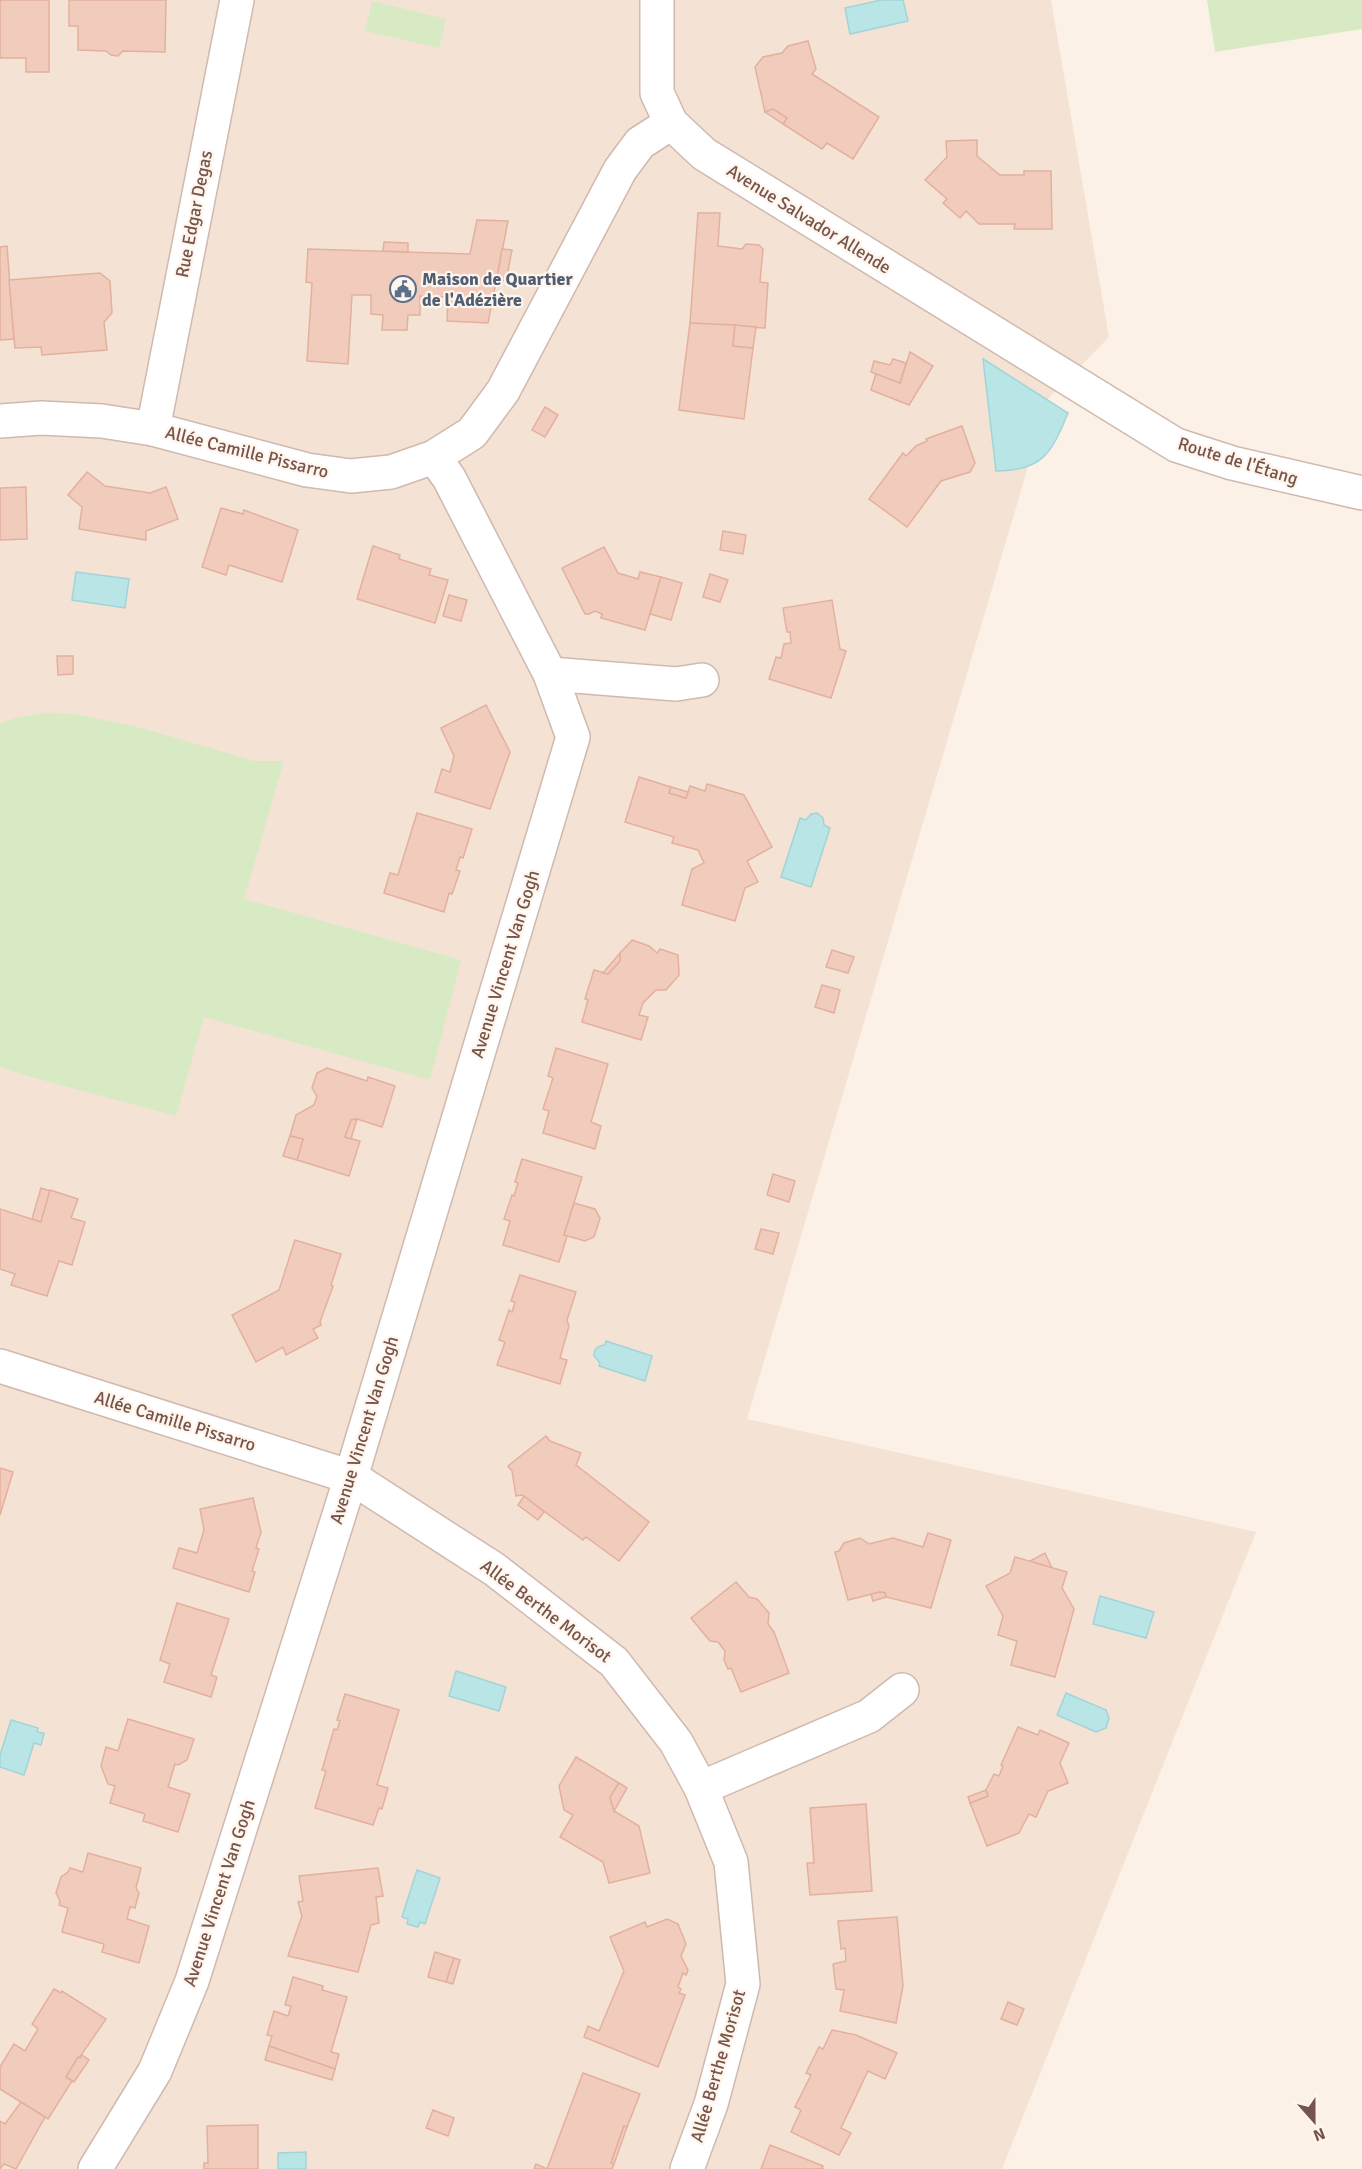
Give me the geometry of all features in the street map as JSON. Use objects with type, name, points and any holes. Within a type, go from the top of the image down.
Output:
[{"type":"street","name":"Rue Edgar Degas","points":[[153,429],[237,0]]},
{"type":"street","name":"Avenue Salvador Allende","points":[[657,0],[657,93],[670,123],[704,154],[1060,374]]},
{"type":"street","name":"Allée Camille Pissarro","points":[[0,421],[41,418],[102,421],[153,429],[307,470],[351,476],[391,472],[434,457],[472,433],[503,391],[620,170],[640,143],[670,123]]},
{"type":"street","name":"Route de l'Étang","points":[[1060,374],[1176,445],[1232,463],[1362,493]]},
{"type":"street","name":"Avenue Vincent Van Gogh","points":[[95,2169],[155,2071],[192,1981],[351,1477],[573,737],[550,674],[449,478],[434,457]]},
{"type":"street","points":[[550,674],[676,684],[702,680]]},
{"type":"street","name":"Allée Camille Pissarro","points":[[0,1366],[351,1477]]},
{"type":"street","name":"Allée Berthe Morisot","points":[[351,1477],[494,1569],[614,1662],[676,1742],[701,1788],[731,1862],[743,1984],[711,2104],[687,2169]]},
{"type":"street","points":[[701,1788],[869,1716],[902,1690]]},
{"type":"shaded area","points":[[0,0],[1051,0],[1109,337],[1048,399],[747,1419],[1256,1532],[1002,2169],[0,2169]]},
{"type":"green space","points":[[1207,0],[1362,0],[1362,29],[1215,52]]},
{"type":"green space","points":[[372,1],[446,19],[439,48],[365,31]]},
{"type":"green space","points":[[44,713],[76,714],[142,728],[254,761],[284,761],[244,899],[461,960],[430,1080],[204,1017],[176,1116],[0,1067],[0,723]]},
{"type":"water","points":[[881,0],[903,0],[908,21],[850,34],[845,8]]},
{"type":"water","points":[[983,359],[1068,413],[1057,439],[1044,457],[1035,463],[1012,470],[996,471]]},
{"type":"water","points":[[76,572],[129,579],[125,608],[72,600]]},
{"type":"water","points":[[817,813],[823,818],[824,825],[830,828],[811,887],[781,877],[800,818],[806,820],[811,814]]},
{"type":"water","points":[[606,1341],[652,1356],[645,1381],[599,1366],[600,1363],[594,1356],[595,1351],[596,1348],[605,1345]]},
{"type":"water","points":[[1100,1596],[1154,1612],[1146,1638],[1093,1624]]},
{"type":"water","points":[[456,1671],[506,1687],[499,1711],[449,1696]]},
{"type":"water","points":[[1066,1693],[1106,1710],[1109,1718],[1106,1728],[1096,1732],[1057,1715]]},
{"type":"water","points":[[11,1720],[38,1728],[37,1732],[44,1733],[41,1745],[34,1743],[24,1775],[0,1767],[0,1755]]},
{"type":"water","points":[[417,1870],[440,1878],[425,1924],[420,1922],[418,1927],[407,1924],[408,1919],[402,1917]]},
{"type":"water","points":[[306,2152],[306,2169],[278,2169],[278,2153]]},
{"type":"building","points":[[49,0],[49,72],[26,72],[26,58],[0,58],[0,1]]},
{"type":"building","points":[[69,0],[166,0],[165,52],[123,51],[118,56],[106,51],[78,50],[78,26],[69,26]]},
{"type":"building","points":[[808,41],[816,69],[812,74],[879,117],[853,159],[827,143],[822,149],[783,124],[787,118],[773,109],[765,112],[755,67],[763,57],[782,53],[788,46]]},
{"type":"building","points":[[773,109],[787,118],[783,124],[765,112]]},
{"type":"building","points":[[977,140],[977,156],[1000,175],[1024,175],[1024,171],[1051,171],[1052,229],[1014,229],[1015,224],[979,224],[966,211],[960,218],[943,203],[947,199],[925,180],[947,157],[946,141]]},
{"type":"building","points":[[698,213],[720,213],[718,246],[742,249],[746,244],[759,245],[763,249],[760,282],[768,283],[765,328],[690,323]]},
{"type":"building","name":"Maison de Quartier de l'Adézière","points":[[477,220],[508,221],[488,323],[447,321],[448,297],[420,296],[420,315],[408,315],[407,330],[382,330],[383,315],[371,314],[371,295],[352,295],[348,364],[307,361],[312,283],[306,282],[308,249],[470,254]]},
{"type":"building","points":[[384,242],[408,243],[408,252],[383,251]]},
{"type":"building","points":[[7,246],[14,339],[0,340],[0,247]]},
{"type":"building","points":[[502,249],[512,250],[506,281],[497,279]]},
{"type":"building","points":[[100,273],[110,281],[112,313],[104,322],[107,350],[42,355],[41,347],[15,348],[9,280]]},
{"type":"building","points":[[690,323],[735,325],[733,346],[753,348],[744,419],[679,410]]},
{"type":"building","points":[[735,325],[756,327],[753,348],[733,346]]},
{"type":"building","points":[[910,352],[933,366],[909,405],[871,390],[876,373],[900,383]]},
{"type":"building","points":[[893,359],[906,363],[900,383],[871,372],[874,361],[890,365]]},
{"type":"building","points":[[545,407],[558,415],[545,437],[532,430]]},
{"type":"building","points":[[962,426],[975,463],[970,472],[941,481],[907,527],[869,499],[903,453],[906,456],[916,446],[927,441],[926,439]]},
{"type":"building","points":[[87,472],[105,486],[150,493],[166,487],[178,519],[146,531],[146,540],[79,529],[82,507],[68,495]]},
{"type":"building","points":[[26,487],[27,539],[0,540],[0,488]]},
{"type":"building","points":[[221,508],[243,514],[244,510],[298,530],[282,582],[229,565],[226,575],[202,567]]},
{"type":"building","points":[[723,531],[746,535],[743,554],[720,550]]},
{"type":"building","points":[[373,546],[400,555],[399,559],[431,569],[429,575],[448,580],[435,623],[357,599]]},
{"type":"building","points":[[604,547],[618,573],[638,579],[640,572],[661,577],[645,630],[601,618],[602,614],[595,611],[585,614],[562,568]]},
{"type":"building","points":[[710,574],[728,580],[720,602],[703,597]]},
{"type":"building","points":[[661,577],[682,583],[671,620],[650,614]]},
{"type":"building","points":[[449,595],[467,600],[461,621],[443,616]]},
{"type":"building","points":[[832,600],[840,649],[846,651],[831,698],[769,679],[776,657],[781,658],[784,644],[791,643],[783,608]]},
{"type":"building","points":[[57,656],[73,656],[73,674],[58,675]]},
{"type":"building","points":[[486,705],[510,752],[490,809],[435,792],[442,769],[450,772],[454,756],[441,728]]},
{"type":"building","points":[[639,777],[671,787],[669,793],[686,798],[690,786],[705,791],[707,784],[744,795],[772,847],[747,861],[758,882],[745,888],[735,921],[682,905],[692,869],[704,863],[698,850],[672,843],[674,837],[625,822]]},
{"type":"building","points":[[671,787],[688,792],[686,798],[669,793]]},
{"type":"building","points":[[417,813],[472,829],[463,858],[460,857],[456,870],[460,871],[452,894],[449,893],[444,912],[384,893],[390,873],[398,875]]},
{"type":"building","points":[[632,940],[649,946],[657,953],[660,949],[678,955],[679,975],[666,990],[656,990],[643,1003],[639,1015],[648,1017],[641,1040],[582,1022],[588,1000],[585,999],[594,970],[608,974],[620,961],[620,953]]},
{"type":"building","points":[[832,950],[854,957],[848,973],[826,967]]},
{"type":"building","points":[[620,953],[620,961],[608,974],[603,973]]},
{"type":"building","points":[[822,985],[840,990],[834,1013],[815,1007]]},
{"type":"building","points":[[556,1048],[608,1064],[591,1122],[601,1126],[595,1149],[543,1133],[549,1111],[543,1109],[553,1078],[548,1076]]},
{"type":"building","points":[[327,1068],[367,1081],[368,1077],[395,1086],[382,1127],[357,1119],[351,1120],[345,1137],[360,1141],[349,1176],[297,1160],[303,1139],[290,1136],[296,1115],[314,1105],[317,1096],[312,1088],[317,1073]]},
{"type":"building","points":[[357,1119],[351,1139],[345,1137],[351,1120]]},
{"type":"building","points":[[290,1136],[303,1139],[297,1160],[283,1156]]},
{"type":"building","points":[[522,1159],[582,1177],[564,1235],[567,1236],[559,1262],[503,1245],[510,1221],[504,1219],[518,1183],[515,1182]]},
{"type":"building","points":[[773,1174],[795,1181],[789,1202],[767,1195]]},
{"type":"building","points":[[41,1188],[50,1191],[41,1222],[32,1219]]},
{"type":"building","points":[[50,1190],[78,1199],[71,1218],[85,1222],[72,1265],[59,1261],[47,1296],[11,1285],[15,1274],[0,1269],[0,1209],[41,1222]]},
{"type":"building","points":[[574,1203],[595,1209],[600,1218],[594,1237],[585,1241],[564,1235]]},
{"type":"building","points":[[761,1229],[779,1233],[773,1254],[755,1249]]},
{"type":"building","points":[[295,1240],[341,1254],[321,1325],[313,1329],[318,1338],[286,1355],[283,1347],[256,1362],[232,1315],[279,1290]]},
{"type":"building","points":[[520,1275],[576,1292],[567,1320],[569,1326],[560,1358],[567,1360],[560,1384],[497,1365],[505,1342],[499,1340],[509,1310],[512,1312],[515,1302],[511,1301]]},
{"type":"building","points":[[546,1436],[550,1441],[581,1453],[576,1465],[649,1522],[619,1561],[586,1537],[583,1540],[522,1495],[516,1496],[512,1471],[508,1466]]},
{"type":"building","points":[[0,1468],[13,1472],[0,1515]]},
{"type":"building","points":[[524,1496],[544,1512],[538,1520],[518,1505]]},
{"type":"building","points":[[253,1498],[261,1532],[256,1548],[259,1549],[252,1571],[255,1572],[249,1592],[173,1568],[179,1548],[197,1553],[204,1530],[200,1509]]},
{"type":"building","points":[[928,1533],[951,1540],[931,1608],[886,1597],[885,1593],[880,1592],[848,1600],[835,1552],[839,1551],[844,1543],[860,1538],[869,1544],[893,1538],[923,1547]]},
{"type":"building","points":[[1045,1553],[1052,1568],[1030,1561]]},
{"type":"building","points":[[1015,1557],[1067,1572],[1062,1588],[1074,1609],[1055,1677],[1011,1665],[1017,1641],[998,1635],[1003,1616],[986,1586],[1010,1573]]},
{"type":"building","points":[[736,1582],[749,1597],[757,1599],[769,1613],[768,1624],[774,1632],[789,1673],[741,1692],[731,1668],[728,1669],[724,1660],[725,1651],[718,1642],[710,1641],[691,1618]]},
{"type":"building","points":[[885,1593],[886,1597],[873,1601],[871,1594]]},
{"type":"building","points":[[177,1603],[229,1619],[211,1675],[217,1677],[211,1697],[164,1682],[170,1664],[160,1660]]},
{"type":"building","points":[[345,1694],[399,1710],[377,1785],[388,1788],[382,1809],[379,1808],[373,1825],[315,1808],[326,1771],[322,1770],[334,1729],[337,1730],[340,1721],[337,1720]]},
{"type":"building","points":[[128,1719],[194,1739],[187,1760],[178,1765],[175,1764],[168,1787],[190,1794],[178,1832],[143,1821],[145,1814],[110,1803],[115,1786],[108,1784],[101,1766],[106,1747],[118,1751]]},
{"type":"building","points":[[1018,1727],[1038,1735],[1040,1730],[1069,1743],[1060,1763],[1068,1783],[1048,1791],[1036,1817],[1029,1814],[1019,1833],[987,1846],[970,1803],[988,1796],[986,1790],[994,1774],[999,1776],[1003,1766],[1001,1765]]},
{"type":"building","points":[[576,1757],[619,1783],[610,1797],[614,1811],[639,1826],[650,1873],[609,1883],[603,1862],[560,1837],[573,1815],[564,1810],[559,1786]]},
{"type":"building","points":[[619,1783],[627,1788],[614,1811],[610,1797]]},
{"type":"building","points":[[986,1790],[988,1796],[970,1803],[968,1797]]},
{"type":"building","points":[[866,1804],[872,1891],[810,1895],[807,1863],[814,1863],[810,1808]]},
{"type":"building","points":[[88,1853],[141,1868],[136,1888],[139,1893],[135,1908],[130,1907],[127,1919],[149,1926],[139,1963],[102,1952],[104,1944],[62,1932],[68,1908],[59,1905],[60,1901],[56,1893],[61,1877],[70,1868],[83,1872]]},
{"type":"building","points":[[378,1868],[383,1896],[376,1897],[379,1923],[371,1925],[358,1972],[288,1956],[302,1916],[298,1902],[303,1901],[299,1876]]},
{"type":"building","points":[[897,1917],[903,1986],[896,2023],[840,2011],[844,1990],[836,1989],[833,1964],[846,1961],[845,1948],[841,1949],[838,1921]]},
{"type":"building","points":[[667,1919],[678,1924],[686,1944],[681,1956],[688,1970],[686,1975],[683,1973],[678,1987],[681,1989],[679,1993],[685,1995],[658,2067],[584,2037],[588,2026],[599,2031],[624,1971],[610,1937],[645,1922],[647,1927]]},
{"type":"building","points":[[435,1952],[454,1958],[446,1982],[428,1977]]},
{"type":"building","points":[[454,1958],[460,1960],[453,1984],[446,1982]]},
{"type":"building","points":[[293,1977],[323,1986],[322,1990],[347,1997],[331,2052],[339,2054],[335,2069],[269,2046],[272,2036],[267,2035],[274,2011],[288,2016],[291,2006],[285,2005]]},
{"type":"building","points":[[54,1989],[61,1993],[62,1991],[106,2019],[66,2077],[72,2081],[48,2119],[0,2089],[0,2067],[14,2044],[25,2051],[38,2029],[32,2024]]},
{"type":"building","points":[[1008,2002],[1024,2009],[1017,2025],[1001,2019]]},
{"type":"building","points":[[832,2030],[856,2035],[897,2053],[885,2079],[868,2071],[841,2128],[851,2133],[839,2155],[791,2132],[801,2110],[795,2107],[811,2075],[806,2073],[819,2047],[823,2049]]},
{"type":"building","points":[[269,2046],[335,2069],[332,2080],[265,2060]]},
{"type":"building","points":[[82,2055],[89,2060],[74,2082],[66,2077],[78,2057]]},
{"type":"building","points":[[583,2073],[640,2094],[627,2127],[624,2126],[611,2163],[614,2164],[612,2169],[547,2169]]},
{"type":"building","points":[[21,2102],[45,2117],[16,2169],[4,2164],[0,2169],[0,2121],[5,2124]]},
{"type":"building","points":[[433,2110],[454,2118],[448,2136],[426,2128]]},
{"type":"building","points":[[258,2125],[258,2169],[204,2169],[204,2163],[208,2163],[207,2126]]},
{"type":"building","points":[[624,2126],[627,2127],[614,2164],[611,2163]]},
{"type":"building","points":[[770,2145],[823,2166],[824,2169],[761,2169]]},
{"type":"building","points":[[536,2164],[547,2169],[534,2169]]},
{"type":"place","name":"Maison de Quartier de l'Adézière","points":[[403,289]]}]
